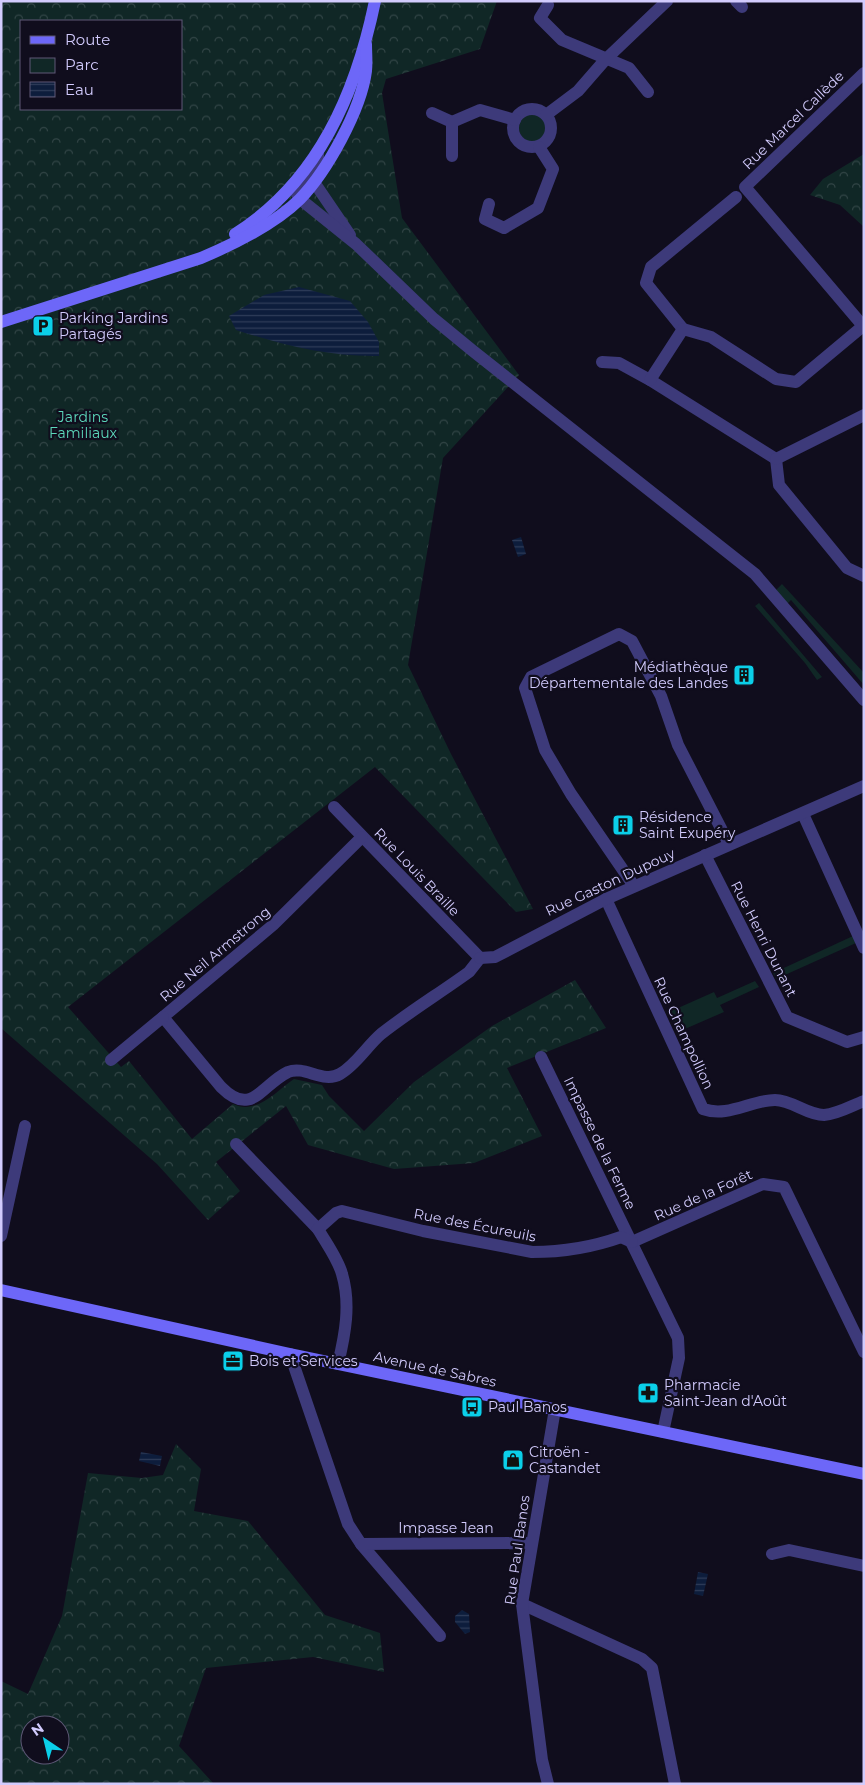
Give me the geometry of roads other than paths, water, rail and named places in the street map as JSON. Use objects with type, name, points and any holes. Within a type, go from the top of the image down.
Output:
[{"type":"main road","points":[[1,322],[221,250],[267,224],[300,199],[318,153],[347,97],[366,44],[375,1]]},
{"type":"main road","points":[[160,270],[206,251],[240,231],[284,195],[308,179],[327,162],[354,111],[366,71],[366,44]]},
{"type":"main road","name":"Avenue de Sabres","points":[[1,1290],[290,1354],[864,1474]]},
{"type":"street","points":[[546,115],[578,91],[605,60],[667,1]]},
{"type":"street","points":[[548,5],[540,18],[562,40],[605,60],[629,68],[648,92]]},
{"type":"street","name":"Rue Marcel Callède","points":[[863,326],[745,187],[864,73]]},
{"type":"street","points":[[531,109],[546,115],[551,124],[552,131],[547,141],[539,147],[528,148],[515,139],[513,132],[515,120],[522,112],[531,109]]},
{"type":"street","points":[[432,113],[452,122],[480,110],[515,120]]},
{"type":"street","points":[[452,122],[452,156]]},
{"type":"street","points":[[490,204],[485,219],[504,228],[538,208],[553,169],[539,147]]},
{"type":"street","points":[[308,179],[356,244]]},
{"type":"street","points":[[736,196],[651,267],[646,283],[683,329],[711,338],[776,379],[796,382],[863,326]]},
{"type":"street","points":[[300,199],[356,244],[434,319],[473,352],[755,574],[864,700]]},
{"type":"street","points":[[650,380],[683,329]]},
{"type":"street","points":[[602,362],[619,363],[650,380],[776,459]]},
{"type":"street","points":[[776,459],[864,415]]},
{"type":"street","points":[[776,459],[779,485],[847,568],[863,575]]},
{"type":"street","points":[[634,886],[571,794],[545,750],[525,688],[531,677],[619,634],[632,642],[662,696],[678,746],[730,844]]},
{"type":"street","name":"Rue Gaston Dupouy","points":[[480,958],[495,956],[634,886],[864,786]]},
{"type":"street","name":"Rue Louis Braille","points":[[334,807],[480,958]]},
{"type":"street","points":[[802,814],[864,948]]},
{"type":"street","name":"Rue Neil Armstrong","points":[[362,837],[273,925],[164,1017],[221,1087],[231,1097],[244,1100],[255,1098],[291,1071],[302,1070],[324,1076],[338,1075],[381,1035],[469,972],[480,958]]},
{"type":"street","name":"Rue Henri Dunant","points":[[705,855],[787,1017],[847,1042],[864,1037]]},
{"type":"street","name":"Rue Champollion","points":[[606,899],[704,1108],[712,1112],[724,1112],[761,1101],[778,1100],[822,1115],[835,1113],[864,1101]]},
{"type":"street","points":[[111,1060],[164,1017]]},
{"type":"street","name":"Impasse de la Ferme","points":[[541,1057],[680,1343],[679,1358],[663,1432]]},
{"type":"street","points":[[1,1236],[26,1126]]},
{"type":"street","points":[[236,1144],[318,1229],[342,1274],[346,1317],[345,1335],[338,1364]]},
{"type":"street","name":"Rue de la Forêt","points":[[632,1242],[762,1184],[784,1187],[864,1352]]},
{"type":"street","name":"Rue des Écureuils","points":[[318,1229],[336,1213],[342,1211],[424,1231],[532,1252],[549,1252],[606,1243],[621,1237],[632,1242]]},
{"type":"street","points":[[290,1354],[348,1524],[361,1544],[440,1636]]},
{"type":"street","name":"Rue Paul Banos","points":[[548,1784],[542,1760],[522,1604],[555,1409]]},
{"type":"street","name":"Impasse Jean","points":[[361,1544],[531,1543]]},
{"type":"street","points":[[772,1554],[789,1550],[864,1566]]},
{"type":"street","points":[[522,1604],[642,1659],[652,1668],[675,1784]]},
{"type":"water","points":[[299,287],[350,301],[368,322],[379,342],[379,356],[360,356],[306,349],[236,330],[229,316],[264,295]]},
{"type":"water","points":[[521,537],[526,554],[518,557],[512,540]]},
{"type":"water","points":[[141,1452],[162,1456],[160,1466],[139,1461]]},
{"type":"water","points":[[698,1572],[708,1574],[703,1596],[694,1594]]},
{"type":"water","points":[[462,1610],[469,1614],[470,1632],[465,1634],[455,1622],[455,1616]]},
{"type":"place","name":"Parking Jardins Partagés","points":[[43,326]]},
{"type":"place","name":"Médiathèque Départementale des Landes","points":[[744,675]]},
{"type":"place","name":"Résidence Saint Exupéry","points":[[623,825]]},
{"type":"place","name":"Bois et Services","points":[[233,1361]]},
{"type":"place","name":"Pharmacie Saint-Jean d'Août","points":[[648,1393]]},
{"type":"place","name":"Paul Banos","points":[[472,1407]]},
{"type":"place","name":"Citroën - Castandet","points":[[513,1460]]},
{"type":"park label","name":"Jardins Familiaux","points":[[83,426]]}]
